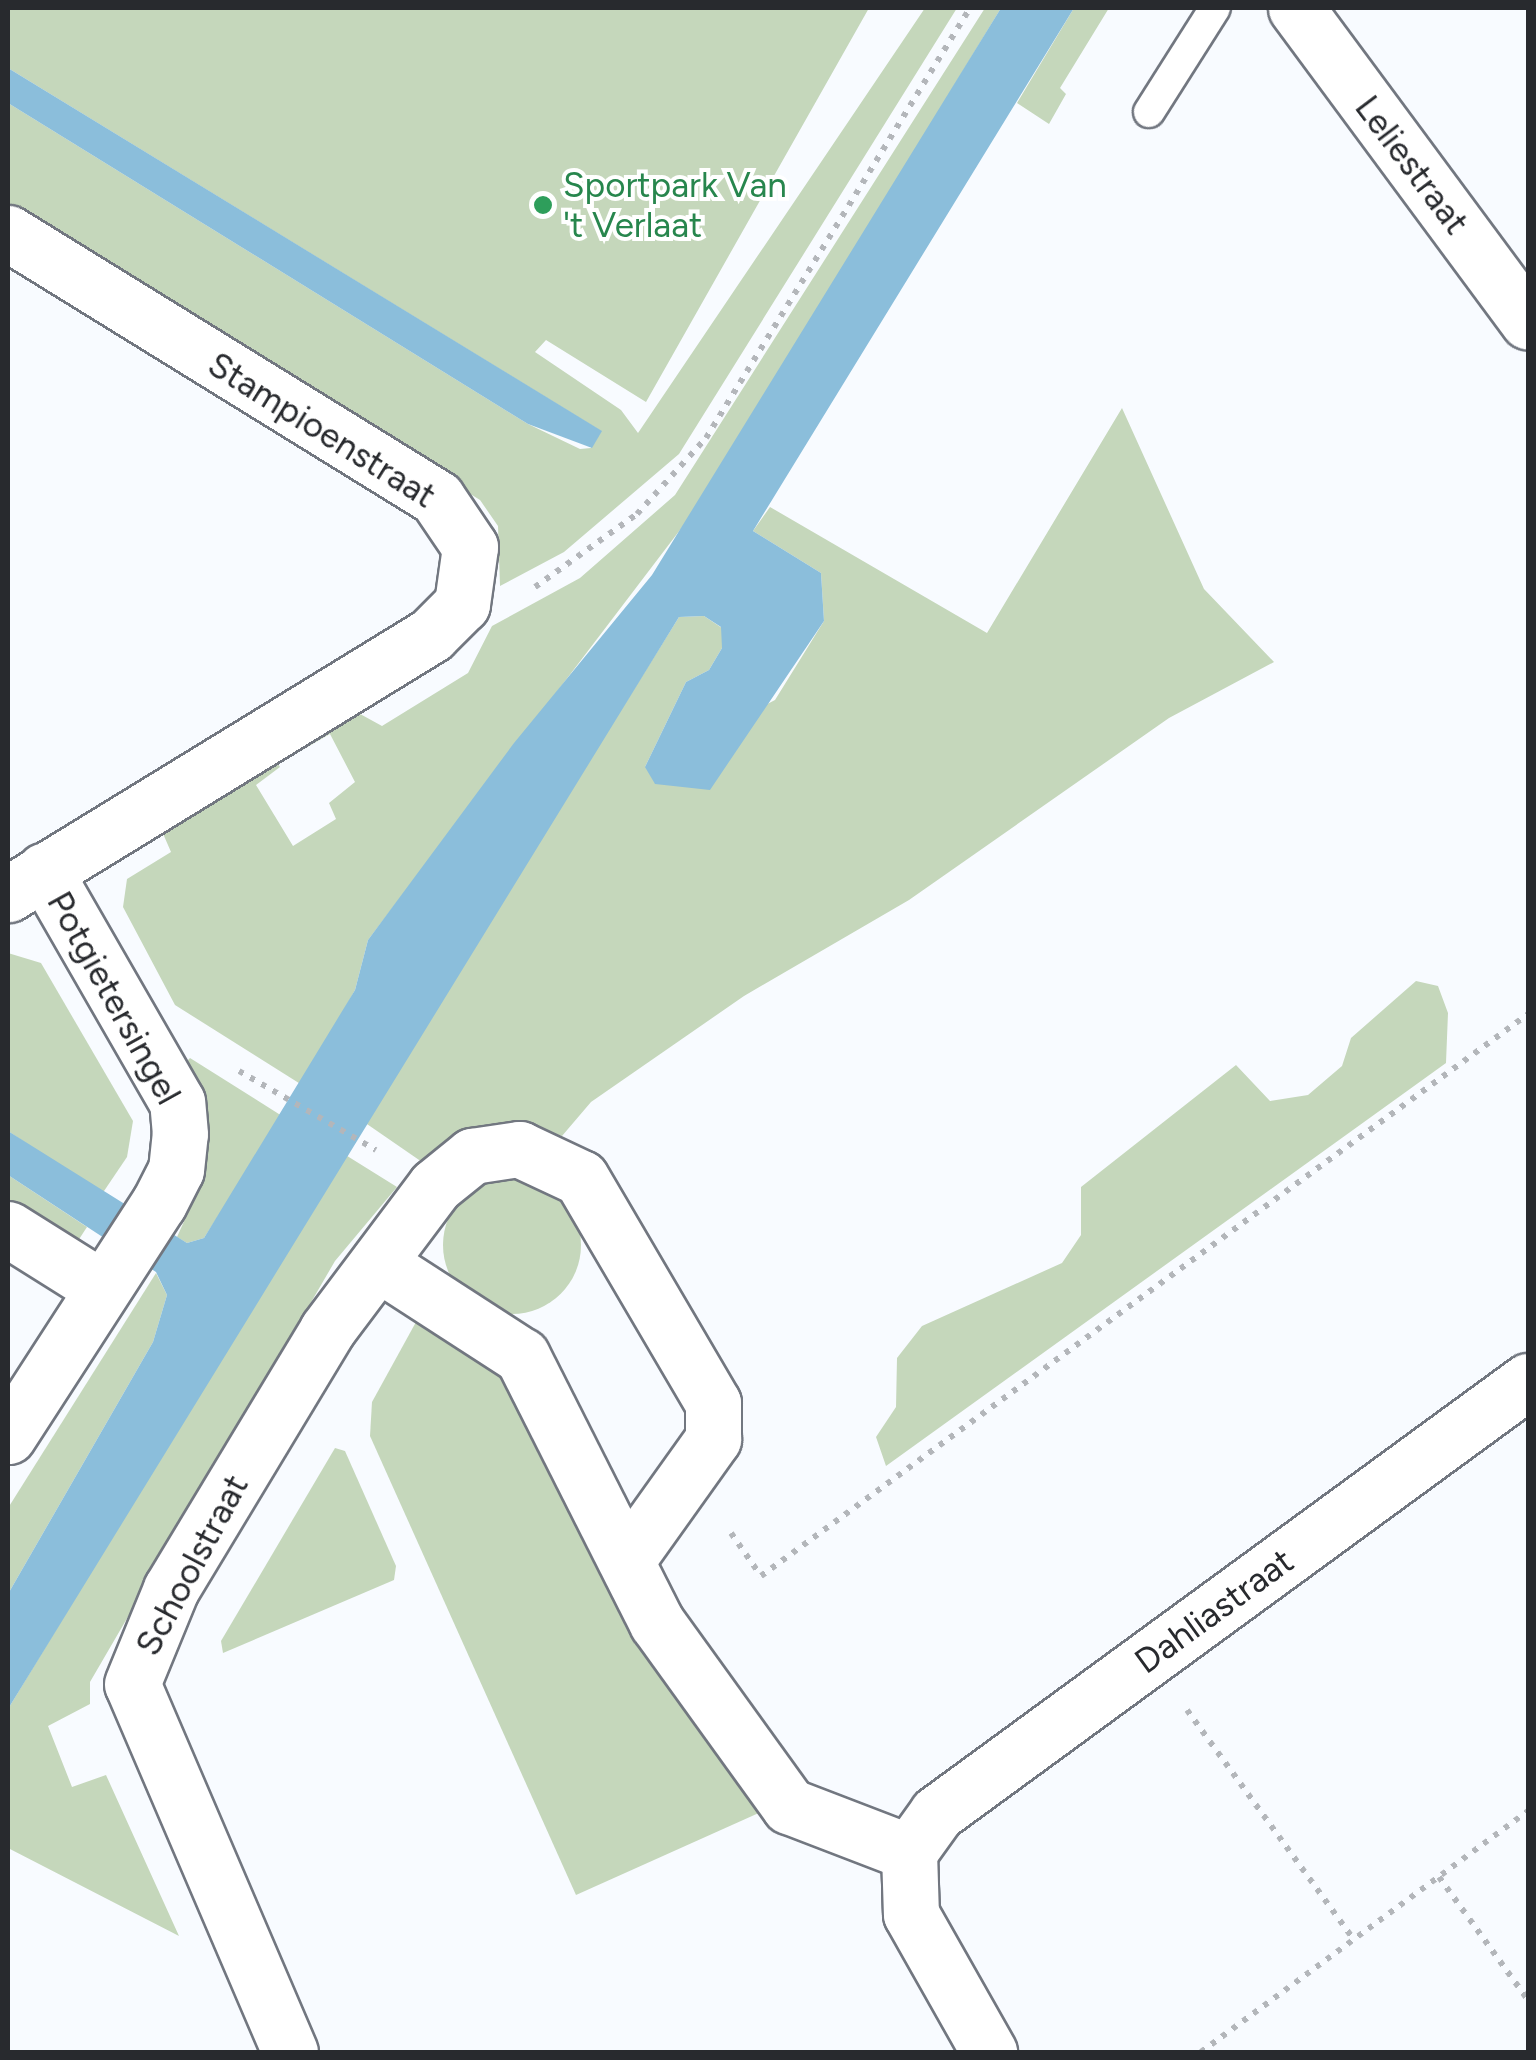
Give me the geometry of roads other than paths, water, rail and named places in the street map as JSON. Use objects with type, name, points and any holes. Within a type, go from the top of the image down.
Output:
[{"type":"street","name":"Leliestraat","points":[[1296,8],[1528,322]]},
{"type":"street","name":"Stampioenstraat","points":[[8,233],[437,498],[470,547],[462,604],[430,635],[26,883]]},
{"type":"street","name":"Potgietersingel","points":[[8,1436],[176,1170],[177,1102],[26,883]]},
{"type":"street","name":"Schoolstraat","points":[[290,2052],[132,1684],[171,1588],[327,1330],[448,1172],[472,1156],[519,1149],[560,1162],[580,1178],[713,1403],[712,1440],[628,1558]]},
{"type":"street","points":[[8,1229],[102,1288]]},
{"type":"street","points":[[378,1263],[522,1356],[658,1623],[790,1806],[909,1852],[910,1914],[989,2052]]},
{"type":"street","name":"Dahliastraat","points":[[909,1852],[937,1813],[1528,1381]]},
{"type":"lane","points":[[1149,112],[1215,8]]},
{"type":"water","points":[[1001,8],[1074,8],[753,531],[821,573],[824,621],[710,790],[655,784],[645,767],[686,682],[709,670],[722,648],[721,627],[704,616],[679,617],[8,1709],[8,1594],[153,1342],[167,1295],[156,1272],[8,1175],[8,1131],[187,1243],[204,1238],[355,990],[368,940],[514,743],[652,575]]},
{"type":"water","points":[[8,68],[602,431],[592,448],[528,424],[8,103]]},
{"type":"place","name":"Sportpark Van 't Verlaat","points":[[543,205]]}]
